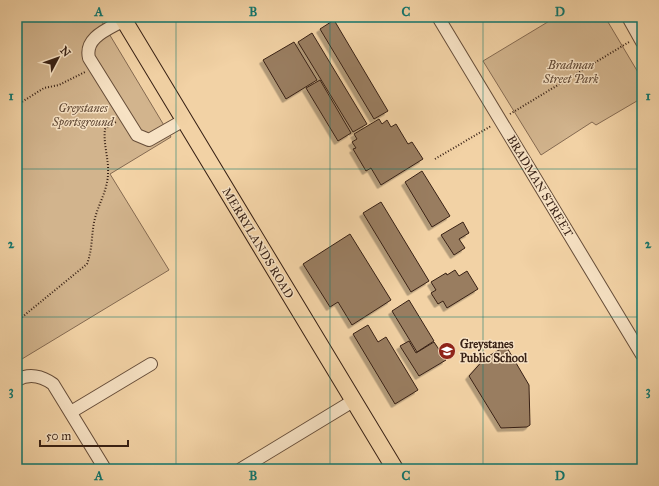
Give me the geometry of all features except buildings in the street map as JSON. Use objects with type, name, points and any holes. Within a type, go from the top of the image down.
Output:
[{"type":"main road","name":"MERRYLANDS ROAD","points":[[123,19],[394,469]]},
{"type":"street","name":"BRADMAN STREET","points":[[438,17],[642,355]]},
{"type":"street","points":[[628,17],[640,39]]},
{"type":"street","points":[[123,19],[92,40],[87,51],[89,58],[136,135],[150,140],[184,120]]},
{"type":"street","points":[[71,412],[151,364]]},
{"type":"street","points":[[17,380],[32,376],[47,380],[58,391],[105,469]]},
{"type":"street","points":[[241,469],[353,401]]},
{"type":"path","points":[[435,159],[640,39]]},
{"type":"path","points":[[17,105],[44,88],[72,80],[94,66]]},
{"type":"path","points":[[17,340],[20,335],[21,318],[87,264],[92,252],[96,217],[106,188],[108,173],[105,129],[125,116]]},
{"type":"green space","name":"Greystanes Sportsground","points":[[17,17],[99,17],[171,137],[110,174],[169,270],[17,362]]},
{"type":"green space","name":"Bradman Street Park","points":[[556,17],[605,17],[642,79],[642,98],[596,125],[592,122],[541,155],[483,61]]},
{"type":"place","name":"Greystanes Public School","points":[[447,351]]}]
